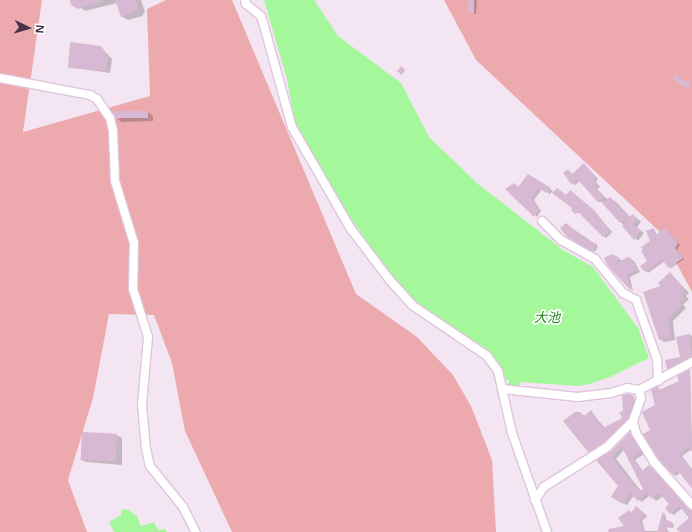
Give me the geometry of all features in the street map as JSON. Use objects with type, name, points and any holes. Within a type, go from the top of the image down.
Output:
[{"type":"street","points":[[245,0],[246,4],[261,16],[292,127],[351,228],[388,278],[412,305],[487,356],[498,371],[502,389],[502,397],[512,434],[547,532]]},
{"type":"street","points":[[0,78],[90,95],[97,99],[110,118],[113,131],[115,181],[134,243],[133,289],[148,337],[142,405],[146,449],[150,466],[183,507],[196,532]]},
{"type":"street","points":[[542,221],[561,240],[595,259],[623,292],[636,300],[657,359],[658,381]]},
{"type":"street","points":[[502,389],[578,397],[611,393],[627,388],[639,390],[692,362]]},
{"type":"street","points":[[535,500],[544,487],[607,447],[633,421],[641,398],[639,390]]},
{"type":"street","points":[[633,421],[636,433],[654,462],[692,505]]},
{"type":"shaded area","points":[[0,0],[42,0],[23,132],[150,96],[147,9],[166,0],[232,0],[356,294],[417,337],[453,375],[471,406],[492,460],[496,532],[232,532],[185,431],[172,363],[154,315],[109,314],[93,398],[68,480],[87,532],[0,532]]},
{"type":"shaded area","points":[[444,0],[692,0],[692,292],[659,231],[476,60]]},
{"type":"water","name":"大池","points":[[264,0],[314,0],[338,36],[401,83],[429,137],[478,184],[563,250],[593,267],[638,328],[649,358],[610,377],[579,386],[520,382],[519,387],[508,386],[509,380],[506,380],[502,367],[490,352],[478,343],[460,336],[414,300],[387,270],[329,187],[296,128],[287,79]]},
{"type":"water","points":[[122,509],[128,510],[137,516],[141,526],[154,522],[158,530],[165,529],[167,532],[114,532],[109,522],[121,515]]},
{"type":"building","points":[[70,0],[103,1],[78,9],[71,5]]},
{"type":"building","points":[[115,0],[136,0],[138,10],[121,17]]},
{"type":"building","points":[[468,0],[474,0],[474,13],[468,13]]},
{"type":"building","points":[[70,42],[101,46],[108,56],[106,71],[68,68]]},
{"type":"building","points":[[401,66],[405,70],[402,75],[397,71]]},
{"type":"building","points":[[675,75],[691,84],[688,89],[673,79]]},
{"type":"building","points":[[113,111],[148,111],[148,118],[113,118]]},
{"type":"building","points":[[584,163],[596,177],[593,180],[597,184],[595,187],[604,197],[598,202],[577,179],[571,184],[563,173],[568,169],[572,174]]},
{"type":"building","points":[[528,174],[551,188],[546,193],[539,188],[531,198],[539,209],[534,217],[505,189],[514,183],[518,187]]},
{"type":"building","points":[[557,188],[566,195],[570,190],[593,209],[610,231],[603,237],[578,212],[575,214],[571,210],[572,208],[552,193]]},
{"type":"building","points":[[610,197],[629,218],[632,214],[637,218],[633,225],[641,230],[634,240],[622,226],[628,217],[620,223],[602,203]]},
{"type":"building","points":[[566,223],[585,239],[597,244],[593,252],[568,238],[560,228]]},
{"type":"building","points":[[664,227],[678,243],[675,248],[683,258],[669,268],[662,260],[645,272],[640,266],[647,261],[641,251],[643,250],[641,247],[650,241],[646,231],[654,228],[656,235]]},
{"type":"building","points":[[612,254],[620,258],[614,266],[627,257],[631,258],[637,270],[627,275],[631,291],[608,266],[604,258]]},
{"type":"building","points":[[670,272],[685,290],[682,293],[685,296],[679,302],[682,305],[668,318],[671,338],[659,340],[643,292],[660,286],[658,283]]},
{"type":"building","points":[[690,334],[692,356],[667,369],[665,360],[680,357],[676,337]]},
{"type":"building","points":[[690,369],[692,452],[689,447],[680,454],[692,470],[692,488],[678,471],[673,475],[658,459],[643,434],[650,430],[642,412],[655,405],[651,390],[658,386],[659,390],[679,381],[677,376]]},
{"type":"building","points":[[622,395],[633,395],[634,399],[628,418],[604,443],[588,452],[563,421],[575,412],[580,412],[584,416],[591,410],[603,428],[622,418],[619,412],[623,411]]},
{"type":"building","points":[[82,432],[117,434],[115,462],[81,460]]},
{"type":"building","points":[[630,432],[641,452],[632,457],[642,471],[649,465],[692,510],[692,532],[680,532],[676,529],[689,518],[679,506],[670,514],[665,508],[669,504],[659,493],[652,499],[647,493],[638,501],[630,493],[623,504],[611,497],[618,486],[596,460],[611,451]],"holes":[[[622,447],[643,489],[639,491],[616,463],[613,456]]]},
{"type":"building","points":[[636,506],[645,514],[640,520],[644,532],[609,532],[608,529],[624,526],[618,518],[629,510],[631,513]]},
{"type":"building","points":[[663,511],[664,519],[672,522],[671,528],[665,526],[666,532],[657,532]]}]
